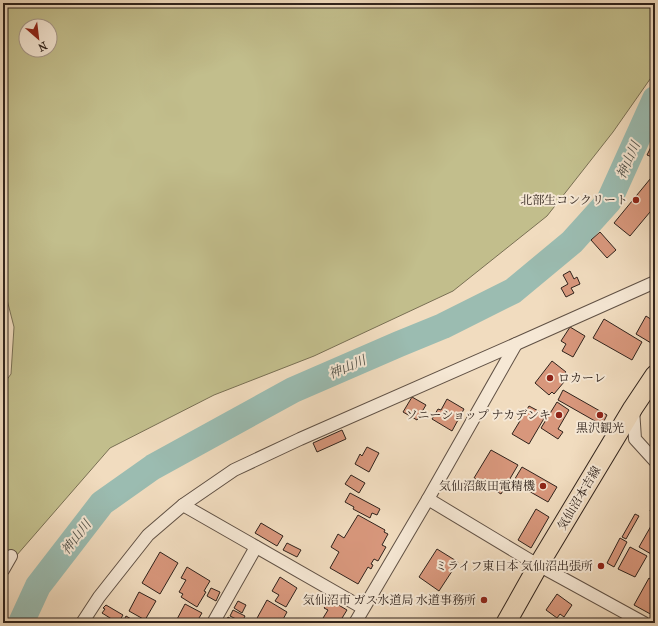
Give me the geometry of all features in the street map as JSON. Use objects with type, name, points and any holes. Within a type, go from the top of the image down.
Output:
[{"type":"main road","name":"気仙沼本吉線","points":[[506,623],[538,566],[633,408],[655,375]]},
{"type":"street","points":[[82,623],[99,597],[148,534],[183,505],[234,470],[300,439],[655,282]]},
{"type":"street","points":[[355,623],[428,499],[516,344]]},
{"type":"street","points":[[633,408],[635,439],[655,461]]},
{"type":"street","points":[[428,499],[538,566],[644,623]]},
{"type":"street","points":[[183,505],[363,608]]},
{"type":"street","points":[[213,623],[256,547]]},
{"type":"street","points":[[3,570],[11,556]]},
{"type":"shaded area","points":[[3,3],[655,3],[655,72],[613,132],[547,216],[453,291],[314,356],[214,395],[110,448],[3,571],[3,385],[11,374],[14,327],[3,284]]},
{"type":"building","points":[[655,139],[655,151],[652,157],[647,155]]},
{"type":"building","points":[[655,173],[655,206],[630,236],[614,223]]},
{"type":"building","points":[[600,232],[616,250],[607,258],[591,240]]},
{"type":"building","points":[[570,271],[574,279],[577,277],[580,284],[571,288],[574,293],[566,297],[561,288],[568,284],[563,275]]},
{"type":"building","points":[[646,316],[655,322],[655,335],[651,343],[636,334]]},
{"type":"building","points":[[604,319],[642,342],[632,360],[593,338]]},
{"type":"building","points":[[570,327],[585,336],[573,357],[562,351],[566,344],[561,341]]},
{"type":"building","points":[[552,361],[566,372],[561,379],[564,382],[554,394],[552,392],[549,395],[535,383]]},
{"type":"building","points":[[563,390],[607,415],[602,425],[558,400]]},
{"type":"building","points":[[412,397],[426,405],[417,420],[403,412]]},
{"type":"building","points":[[447,399],[464,409],[452,431],[432,419],[438,409],[441,410]]},
{"type":"building","points":[[557,402],[569,410],[558,429],[563,432],[558,439],[541,428]]},
{"type":"building","points":[[529,406],[546,415],[529,444],[512,434]]},
{"type":"building","points":[[342,430],[346,439],[317,452],[313,443]]},
{"type":"building","points":[[367,447],[379,453],[369,472],[355,464],[360,454],[362,456]]},
{"type":"building","points":[[491,450],[518,465],[501,494],[474,478]]},
{"type":"building","points":[[522,467],[557,487],[548,502],[513,482]]},
{"type":"building","points":[[351,475],[365,483],[359,493],[345,484]]},
{"type":"building","points":[[350,493],[380,509],[377,515],[372,513],[370,518],[353,509],[354,507],[345,502]]},
{"type":"building","points":[[655,501],[655,514],[650,511]]},
{"type":"building","points":[[536,509],[549,517],[531,548],[518,540]]},
{"type":"building","points":[[635,514],[639,516],[626,539],[622,537]]},
{"type":"building","points":[[358,515],[385,530],[384,532],[388,534],[382,545],[386,547],[378,561],[374,559],[371,564],[373,565],[371,569],[368,567],[358,584],[330,568],[339,552],[331,547],[338,534],[344,538]]},
{"type":"building","points":[[655,519],[655,547],[651,554],[639,547]]},
{"type":"building","points":[[261,523],[283,536],[277,546],[255,533]]},
{"type":"building","points":[[620,538],[627,542],[614,567],[607,563]]},
{"type":"building","points":[[287,543],[301,550],[297,557],[283,550]]},
{"type":"building","points":[[630,547],[647,556],[635,577],[618,569]]},
{"type":"building","points":[[437,549],[458,562],[439,591],[419,577]]},
{"type":"building","points":[[160,552],[178,563],[160,594],[142,583]]},
{"type":"building","points":[[187,567],[210,581],[204,591],[206,592],[197,607],[181,597],[183,594],[179,592],[186,580],[181,578]]},
{"type":"building","points":[[280,577],[297,588],[286,607],[275,601],[279,595],[272,591]]},
{"type":"building","points":[[649,578],[655,582],[654,616],[634,605]]},
{"type":"building","points":[[211,588],[220,592],[216,601],[207,596]]},
{"type":"building","points":[[139,592],[156,601],[145,620],[129,611]]},
{"type":"building","points":[[557,594],[572,605],[564,617],[560,614],[557,618],[546,610]]},
{"type":"building","points":[[267,600],[287,612],[281,623],[261,623],[256,620]]},
{"type":"building","points":[[330,600],[347,610],[339,623],[320,623],[328,610],[324,608]]},
{"type":"building","points":[[238,601],[246,605],[242,613],[234,608]]},
{"type":"building","points":[[185,604],[202,613],[196,623],[175,623]]},
{"type":"building","points":[[106,605],[123,615],[118,623],[102,613],[105,609],[103,608]]},
{"type":"building","points":[[233,610],[245,616],[242,622],[230,616]]},
{"type":"building","points":[[126,616],[138,623],[124,623]]},
{"type":"building","points":[[228,617],[236,622],[236,623],[225,623]]},
{"type":"waterway","name":"神山川","points":[[21,623],[38,586],[102,503],[153,467],[293,390],[443,326],[513,291],[572,242],[609,201],[655,99]]},
{"type":"place","name":"北部生コンクリート","points":[[636,200]]},
{"type":"place","name":"ロカーレ","points":[[550,378]]},
{"type":"place","name":"ソニーショップ ナカデンキ","points":[[559,415]]},
{"type":"place","name":"黒沢観光","points":[[600,415]]},
{"type":"place","name":"気仙沼飯田電精機","points":[[543,486]]},
{"type":"place","name":"ミライフ東日本 気仙沼出張所","points":[[601,566]]},
{"type":"place","name":"気仙沼市 ガス水道局 水道事務所","points":[[484,600]]}]
